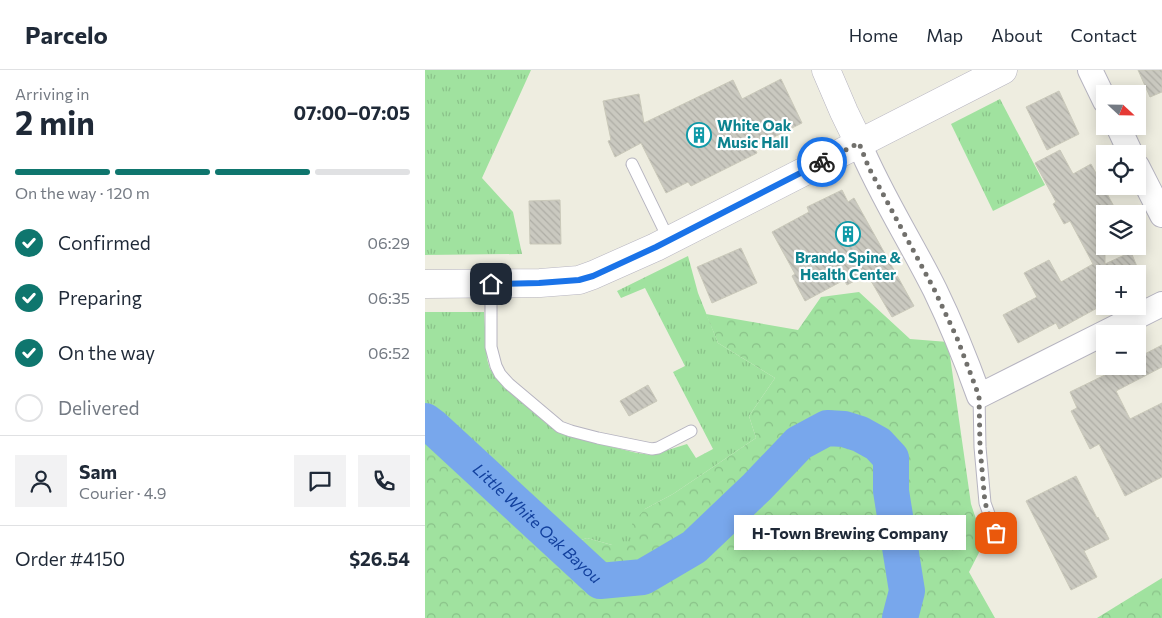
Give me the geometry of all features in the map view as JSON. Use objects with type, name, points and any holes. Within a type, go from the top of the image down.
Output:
[{"type":"main road","points":[[826,70],[859,143]]},
{"type":"main road","points":[[436,284],[539,283],[579,280],[593,276],[669,240],[1003,70]]},
{"type":"street","points":[[1090,70],[1097,85]]},
{"type":"street","points":[[859,143],[869,168],[938,297],[957,338],[979,396],[1162,304]]},
{"type":"street","points":[[1146,184],[1162,215]]},
{"type":"lane","points":[[632,164],[669,240]]},
{"type":"lane","points":[[491,284],[491,348],[496,366],[509,384],[560,426],[589,436],[652,449],[658,448],[691,431]]},
{"type":"lane","points":[[979,396],[980,447],[985,503],[996,533]]},
{"type":"green space","points":[[425,70],[531,70],[482,178],[513,212],[522,254],[425,255]]},
{"type":"green space","points":[[1000,99],[1045,185],[993,211],[951,124]]},
{"type":"green space","points":[[688,256],[698,293],[718,343],[775,378],[749,416],[756,438],[673,494],[645,509],[634,545],[612,545],[587,538],[560,547],[539,530],[521,521],[509,504],[491,492],[486,485],[490,475],[471,457],[473,445],[449,437],[441,430],[442,425],[425,424],[425,312],[484,312],[487,359],[490,369],[496,376],[588,441],[652,455],[687,444],[696,458],[713,449],[673,372],[685,366],[645,288],[621,298],[617,291]]},
{"type":"green space","points":[[859,292],[910,339],[948,342],[971,504],[984,543],[969,572],[995,618],[425,618],[425,424],[442,425],[441,430],[449,437],[473,445],[475,452],[472,458],[487,465],[490,475],[486,485],[491,492],[509,504],[521,521],[539,530],[559,547],[587,538],[612,545],[633,545],[632,524],[645,509],[673,494],[756,438],[749,416],[775,378],[718,343],[706,314],[798,330],[821,297]]},
{"type":"green space","points":[[1162,578],[1162,618],[1097,618]]},
{"type":"building","points":[[1138,70],[1162,70],[1162,92],[1150,97]]},
{"type":"building","name":"White Oak Music Hall","points":[[781,79],[802,123],[754,147],[757,153],[691,186],[688,182],[666,193],[641,143],[615,157],[608,141],[611,140],[603,101],[639,94],[644,123],[733,80],[742,99]]},
{"type":"building","points":[[1059,91],[1079,134],[1047,150],[1026,107]]},
{"type":"building","points":[[1060,150],[1073,174],[1091,164],[1096,173],[1096,195],[1108,195],[1113,205],[1096,205],[1096,255],[1105,255],[1105,264],[1124,255],[1132,255],[1136,265],[1096,265],[1096,309],[1059,329],[1056,323],[1018,343],[1003,315],[1037,297],[1024,273],[1049,260],[1061,282],[1093,264],[1070,221],[1064,224],[1053,204],[1056,202],[1035,163]]},
{"type":"building","points":[[842,190],[848,202],[854,198],[914,306],[892,317],[867,274],[847,285],[844,280],[805,301],[792,276],[795,274],[772,232],[809,212],[807,207]]},
{"type":"building","points":[[560,200],[561,244],[530,244],[529,201]]},
{"type":"building","points":[[741,248],[757,283],[712,303],[697,267]]},
{"type":"building","points":[[1162,345],[1162,367],[1116,391],[1130,419],[1162,403],[1162,477],[1125,496],[1099,444],[1090,449],[1071,411],[1077,408],[1070,392],[1105,375],[1146,375],[1146,353]]},
{"type":"building","points":[[648,385],[657,401],[629,416],[620,401]]},
{"type":"building","points":[[1076,476],[1109,539],[1084,551],[1097,577],[1071,590],[1026,501]]},
{"type":"waterway","name":"Little White Oak Bayou","points":[[425,421],[600,581],[643,577],[694,547],[757,487],[799,443],[827,428],[844,429],[860,434],[878,444],[891,458],[891,491],[907,591],[900,618]]},
{"type":"way so far","points":[[822,162],[859,143],[869,168],[934,289],[957,338],[979,396],[980,447],[985,503],[996,533]]},
{"type":"place","name":"White Oak Music Hall","points":[[699,135]]},
{"type":"place","name":"Brando Spine & Health Center","points":[[848,234]]},
{"type":"place","name":"H-Town Brewing Company","points":[[996,533]]},
{"type":"route","points":[[491,284],[579,280],[593,276],[656,247],[822,162]]}]
